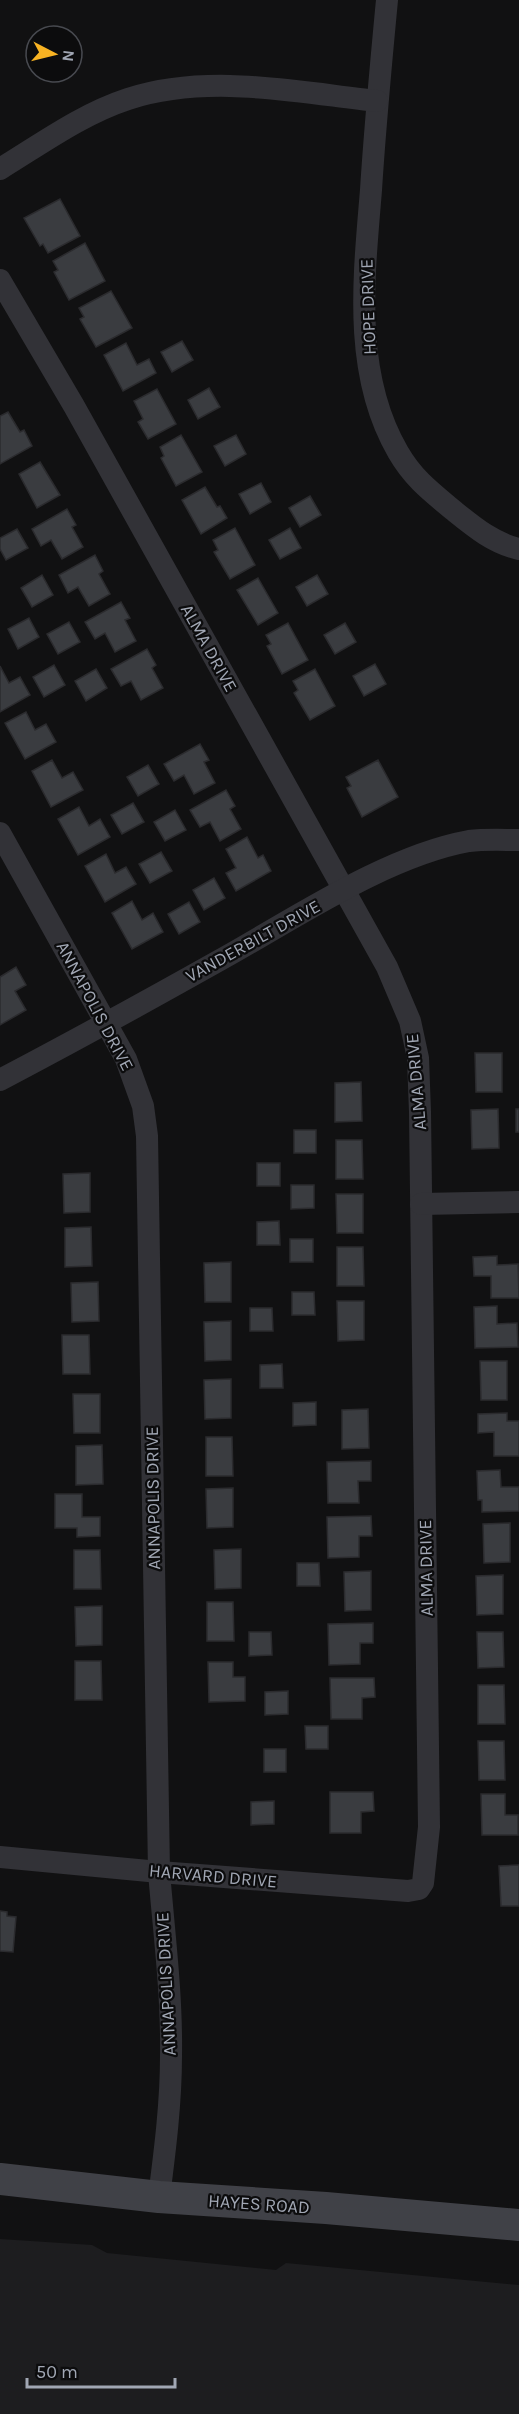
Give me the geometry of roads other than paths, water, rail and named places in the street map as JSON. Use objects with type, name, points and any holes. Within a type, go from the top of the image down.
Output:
[{"type":"street","name":"HOPE DRIVE","points":[[387,0],[377,101],[364,284],[365,327],[370,373],[382,416],[397,451],[418,482],[482,534],[519,549]]},
{"type":"street","points":[[0,169],[87,116],[127,99],[164,90],[225,85],[377,101]]},
{"type":"street","name":"ALMA DRIVE","points":[[0,280],[74,406],[387,967],[410,1021],[418,1058],[421,1204],[429,1827],[423,1883]]},
{"type":"street","name":"ANNAPOLIS DRIVE","points":[[0,834],[107,1024],[136,1082],[143,1106],[147,1136],[159,1872],[169,1986],[171,2056],[167,2135],[159,2197]]},
{"type":"street","name":"VANDERBILT DRIVE","points":[[0,1080],[107,1024],[343,891],[416,856],[471,841],[519,840]]},
{"type":"street","points":[[421,1204],[519,1202]]},
{"type":"street","name":"HARVARD DRIVE","points":[[0,1857],[408,1891],[419,1889],[423,1883]]},
{"type":"street","name":"HAYES ROAD","points":[[0,2178],[159,2197],[326,2208],[519,2225]]}]
